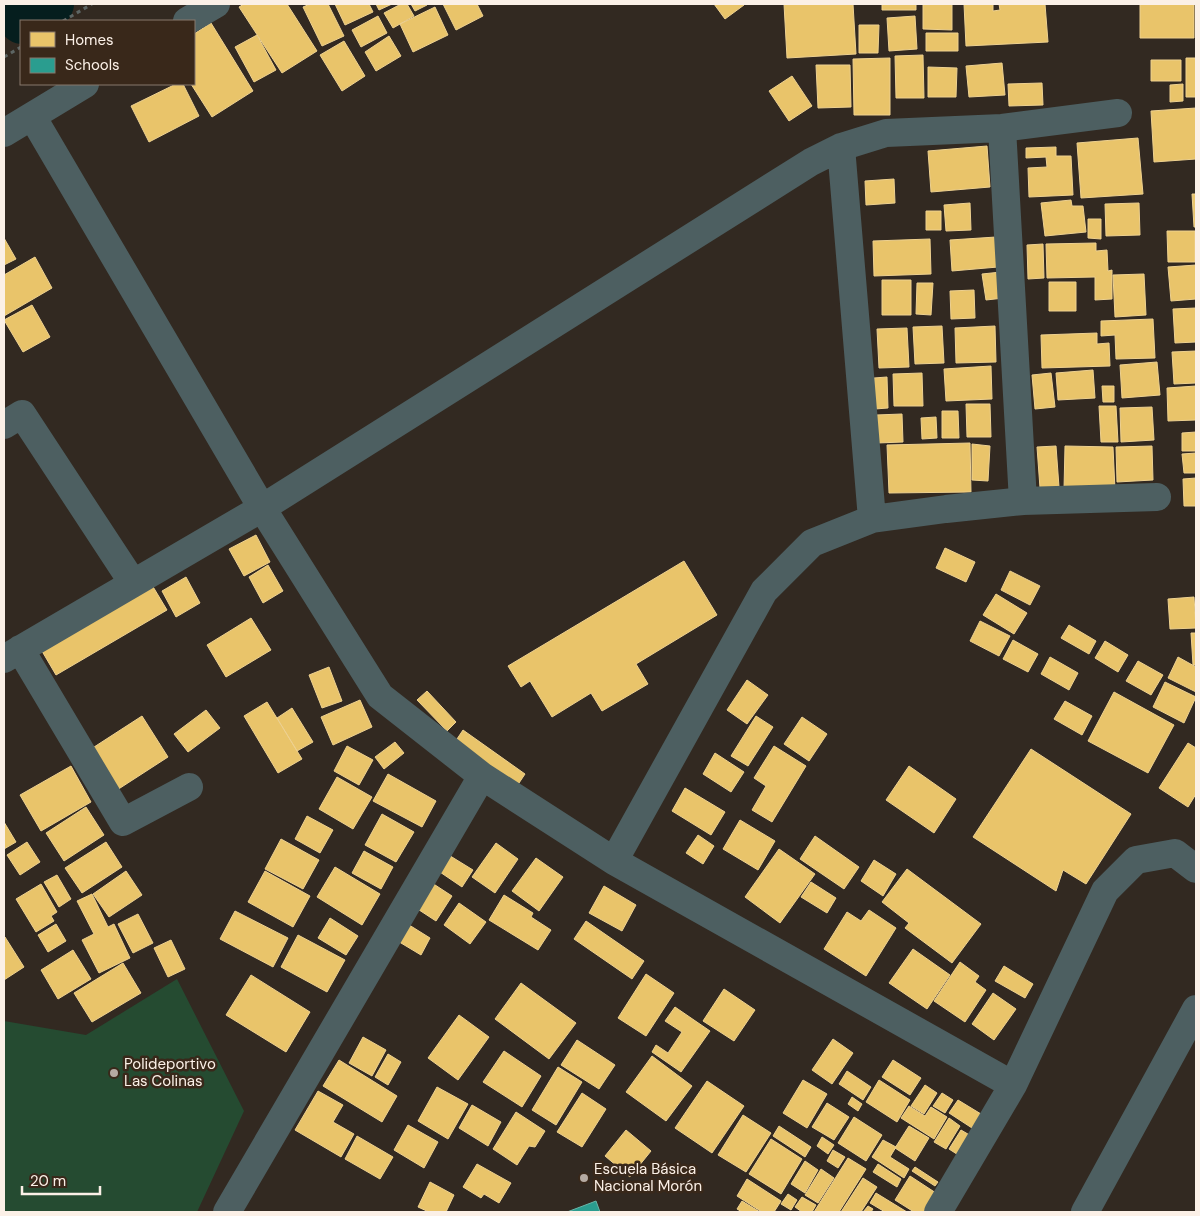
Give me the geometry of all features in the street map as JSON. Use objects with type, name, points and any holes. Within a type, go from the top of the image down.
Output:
[{"type":"street","points":[[189,20],[216,4]]},
{"type":"street","points":[[4,133],[83,85]]},
{"type":"street","points":[[189,787],[123,822],[12,654],[262,508],[802,167],[841,148],[886,133],[1002,128],[1118,112]]},
{"type":"street","points":[[32,116],[262,508],[380,696],[482,776],[614,861],[1012,1085]]},
{"type":"street","points":[[1002,128],[1023,501]]},
{"type":"street","points":[[841,148],[872,519]]},
{"type":"street","points":[[4,425],[22,414],[133,583]]},
{"type":"street","points":[[614,861],[764,591],[812,543],[872,519],[1023,501],[1157,497]]},
{"type":"street","points":[[227,1212],[482,776]]},
{"type":"street","points":[[938,1212],[1012,1085],[1105,891],[1136,860],[1175,853],[1196,869]]},
{"type":"street","points":[[1085,1212],[1196,1009]]},
{"type":"path","points":[[65,20],[92,4]]},
{"type":"path","points":[[4,57],[20,48]]},
{"type":"green space","name":"Polideportivo Las Colinas","points":[[177,979],[244,1111],[197,1212],[4,1212],[4,1021],[86,1035]]},
{"type":"building: Homes","points":[[244,4],[287,4],[317,51],[282,73],[239,7]]},
{"type":"building: Homes","points":[[310,4],[328,4],[344,36],[322,46],[303,7]]},
{"type":"building: Homes","points":[[335,4],[369,4],[373,12],[345,25]]},
{"type":"building: Homes","points":[[376,4],[392,4],[379,10]]},
{"type":"building: Homes","points":[[401,4],[407,4],[414,16],[393,28],[384,13]]},
{"type":"building: Homes","points":[[411,4],[426,4],[427,5],[415,11]]},
{"type":"building: Homes","points":[[443,4],[477,4],[483,16],[456,30]]},
{"type":"building: Homes","points":[[714,4],[744,4],[744,5],[725,19]]},
{"type":"building: Homes","points":[[784,4],[853,4],[856,54],[787,58]]},
{"type":"building: Homes","points":[[882,4],[916,4],[916,10],[882,10]]},
{"type":"building: Homes","points":[[923,4],[952,4],[952,30],[923,29]]},
{"type":"building: Homes","points":[[964,4],[993,4],[993,11],[1000,10],[999,4],[1045,4],[1048,42],[966,46]]},
{"type":"building: Homes","points":[[1140,4],[1194,4],[1194,38],[1140,38]]},
{"type":"building: Homes","points":[[435,7],[448,35],[413,52],[400,24]]},
{"type":"building: Homes","points":[[378,16],[387,33],[361,47],[352,30]]},
{"type":"building: Homes","points":[[915,16],[917,49],[889,51],[887,18]]},
{"type":"building: Homes","points":[[211,23],[253,91],[212,117],[192,85],[195,85],[195,33]]},
{"type":"building: Homes","points":[[859,25],[879,25],[878,53],[859,53]]},
{"type":"building: Homes","points":[[926,33],[958,33],[958,51],[926,51]]},
{"type":"building: Homes","points":[[257,35],[276,70],[254,82],[235,47]]},
{"type":"building: Homes","points":[[389,36],[401,56],[376,71],[365,52]]},
{"type":"building: Homes","points":[[344,41],[365,76],[342,91],[320,55]]},
{"type":"building: Homes","points":[[923,55],[924,98],[896,98],[895,56]]},
{"type":"building: Homes","points":[[890,58],[890,115],[854,115],[853,59]]},
{"type":"building: Homes","points":[[1186,58],[1196,58],[1196,97],[1186,97]]},
{"type":"building: Homes","points":[[1151,60],[1181,60],[1181,81],[1151,81]]},
{"type":"building: Homes","points":[[1002,63],[1005,95],[969,97],[966,66]]},
{"type":"building: Homes","points":[[816,65],[850,65],[851,107],[818,108]]},
{"type":"building: Homes","points":[[928,67],[957,68],[956,97],[928,97]]},
{"type":"building: Homes","points":[[792,76],[812,106],[789,121],[769,91]]},
{"type":"building: Homes","points":[[1042,83],[1043,105],[1009,106],[1008,84]]},
{"type":"building: Homes","points":[[1183,84],[1183,101],[1170,102],[1170,85]]},
{"type":"building: Homes","points":[[174,85],[184,85],[199,116],[149,142],[131,106]]},
{"type":"building: Homes","points":[[1196,108],[1196,159],[1154,162],[1151,111]]},
{"type":"building: Homes","points":[[1138,138],[1143,194],[1081,198],[1077,143]]},
{"type":"building: Homes","points":[[987,146],[990,187],[931,192],[928,151]]},
{"type":"building: Homes","points":[[1056,147],[1056,156],[1071,156],[1073,195],[1029,197],[1028,168],[1047,167],[1046,157],[1026,158],[1026,148]]},
{"type":"building: Homes","points":[[894,179],[895,203],[866,205],[865,181]]},
{"type":"building: Homes","points":[[1192,194],[1196,194],[1196,227],[1194,227]]},
{"type":"building: Homes","points":[[1071,200],[1072,206],[1083,206],[1086,232],[1045,236],[1041,203]]},
{"type":"building: Homes","points":[[970,203],[971,230],[946,231],[944,205]]},
{"type":"building: Homes","points":[[1139,203],[1140,235],[1106,236],[1105,204]]},
{"type":"building: Homes","points":[[926,211],[941,211],[941,230],[926,230]]},
{"type":"building: Homes","points":[[1088,219],[1101,219],[1101,239],[1088,238]]},
{"type":"building: Homes","points":[[1167,231],[1195,231],[1195,262],[1168,262]]},
{"type":"building: Homes","points":[[996,237],[998,267],[952,271],[950,240]]},
{"type":"building: Homes","points":[[4,238],[16,259],[4,265]]},
{"type":"building: Homes","points":[[930,239],[931,274],[874,276],[873,241]]},
{"type":"building: Homes","points":[[1096,243],[1096,251],[1107,250],[1108,271],[1112,270],[1112,299],[1095,300],[1095,277],[1047,278],[1046,244]]},
{"type":"building: Homes","points":[[1043,244],[1044,278],[1028,279],[1027,245]]},
{"type":"building: Homes","points":[[35,257],[52,288],[4,316],[4,275]]},
{"type":"building: Homes","points":[[1196,265],[1196,299],[1171,301],[1168,267]]},
{"type":"building: Homes","points":[[1001,272],[1004,298],[986,300],[982,274]]},
{"type":"building: Homes","points":[[1144,274],[1146,315],[1115,317],[1113,275]]},
{"type":"building: Homes","points":[[882,280],[911,280],[911,315],[882,315]]},
{"type":"building: Homes","points":[[1049,282],[1076,282],[1076,311],[1049,311]]},
{"type":"building: Homes","points":[[917,283],[933,283],[931,315],[916,314]]},
{"type":"building: Homes","points":[[974,290],[975,318],[951,319],[950,291]]},
{"type":"building: Homes","points":[[32,305],[50,337],[23,352],[4,320]]},
{"type":"building: Homes","points":[[1196,308],[1196,342],[1175,343],[1173,309]]},
{"type":"building: Homes","points":[[1153,319],[1155,358],[1116,359],[1115,335],[1101,336],[1101,321]]},
{"type":"building: Homes","points":[[942,326],[944,363],[915,364],[913,327]]},
{"type":"building: Homes","points":[[995,326],[996,362],[956,363],[955,328]]},
{"type":"building: Homes","points":[[907,328],[909,367],[879,368],[877,329]]},
{"type":"building: Homes","points":[[1097,333],[1097,344],[1109,343],[1110,366],[1042,368],[1041,335]]},
{"type":"building: Homes","points":[[1196,351],[1196,383],[1174,384],[1172,352]]},
{"type":"building: Homes","points":[[1157,362],[1160,395],[1122,398],[1120,365]]},
{"type":"building: Homes","points":[[991,366],[992,399],[946,401],[944,369]]},
{"type":"building: Homes","points":[[1093,370],[1095,398],[1058,400],[1056,373]]},
{"type":"building: Homes","points":[[922,373],[923,406],[894,406],[893,374]]},
{"type":"building: Homes","points":[[1051,373],[1055,407],[1035,409],[1032,375]]},
{"type":"building: Homes","points":[[887,377],[888,408],[875,409],[874,378]]},
{"type":"building: Homes","points":[[1102,386],[1114,386],[1114,402],[1103,402]]},
{"type":"building: Homes","points":[[1196,386],[1196,420],[1168,421],[1167,388]]},
{"type":"building: Homes","points":[[966,404],[990,404],[991,437],[967,437]]},
{"type":"building: Homes","points":[[1099,406],[1116,406],[1118,442],[1101,442]]},
{"type":"building: Homes","points":[[1152,407],[1154,440],[1121,442],[1120,408]]},
{"type":"building: Homes","points":[[942,411],[958,411],[959,438],[942,438]]},
{"type":"building: Homes","points":[[902,414],[903,442],[877,443],[876,415]]},
{"type":"building: Homes","points":[[936,417],[937,438],[922,439],[921,418]]},
{"type":"building: Homes","points":[[1196,432],[1196,451],[1182,451],[1182,433]]},
{"type":"building: Homes","points":[[970,443],[971,492],[889,493],[887,445]]},
{"type":"building: Homes","points":[[972,444],[990,446],[988,481],[972,480]]},
{"type":"building: Homes","points":[[1056,446],[1059,487],[1040,488],[1037,447]]},
{"type":"building: Homes","points":[[1065,446],[1113,447],[1115,490],[1064,489]]},
{"type":"building: Homes","points":[[1152,446],[1153,480],[1117,482],[1116,447]]},
{"type":"building: Homes","points":[[1196,453],[1196,473],[1184,473],[1182,454]]},
{"type":"building: Homes","points":[[1196,478],[1196,506],[1184,506],[1183,479]]},
{"type":"building: Homes","points":[[256,535],[270,562],[244,576],[229,549]]},
{"type":"building: Homes","points":[[945,548],[975,562],[966,582],[936,568]]},
{"type":"building: Homes","points":[[684,561],[717,615],[636,664],[648,684],[602,711],[591,693],[552,717],[530,681],[521,687],[508,666]]},
{"type":"building: Homes","points":[[268,565],[283,591],[263,603],[249,577]]},
{"type":"building: Homes","points":[[1010,571],[1040,586],[1030,605],[1001,590]]},
{"type":"building: Homes","points":[[186,577],[200,603],[176,617],[162,591]]},
{"type":"building: Homes","points":[[149,580],[167,610],[56,675],[39,646]]},
{"type":"building: Homes","points":[[996,594],[1027,613],[1014,634],[983,615]]},
{"type":"building: Homes","points":[[1194,597],[1196,628],[1170,629],[1168,599]]},
{"type":"building: Homes","points":[[251,618],[271,650],[226,677],[207,645]]},
{"type":"building: Homes","points":[[980,621],[1010,636],[999,656],[970,641]]},
{"type":"building: Homes","points":[[1069,625],[1096,641],[1089,654],[1061,638]]},
{"type":"building: Homes","points":[[1191,633],[1196,633],[1196,665],[1193,665]]},
{"type":"building: Homes","points":[[1013,640],[1038,654],[1028,672],[1003,659]]},
{"type":"building: Homes","points":[[1105,641],[1128,655],[1118,672],[1095,658]]},
{"type":"building: Homes","points":[[1050,657],[1078,673],[1069,690],[1041,674]]},
{"type":"building: Homes","points":[[1178,657],[1196,667],[1196,692],[1168,678]]},
{"type":"building: Homes","points":[[1138,661],[1163,675],[1151,695],[1126,681]]},
{"type":"building: Homes","points":[[329,667],[342,701],[322,708],[309,675]]},
{"type":"building: Homes","points":[[747,680],[768,695],[747,724],[727,710]]},
{"type":"building: Homes","points":[[1165,682],[1196,697],[1184,723],[1153,707]]},
{"type":"building: Homes","points":[[427,691],[456,722],[447,731],[417,700]]},
{"type":"building: Homes","points":[[1114,692],[1174,725],[1148,773],[1088,741]]},
{"type":"building: Homes","points":[[360,700],[372,727],[333,745],[321,717]]},
{"type":"building: Homes","points":[[1065,701],[1092,716],[1082,735],[1054,719]]},
{"type":"building: Homes","points":[[267,702],[302,759],[278,773],[244,716]]},
{"type":"building: Homes","points":[[292,708],[313,742],[297,751],[277,718]]},
{"type":"building: Homes","points":[[206,710],[220,728],[188,752],[174,734]]},
{"type":"building: Homes","points":[[142,716],[168,757],[117,790],[91,749]]},
{"type":"building: Homes","points":[[756,716],[773,727],[748,766],[731,756]]},
{"type":"building: Homes","points":[[802,717],[827,734],[809,761],[784,744]]},
{"type":"building: Homes","points":[[463,730],[525,774],[517,786],[455,742]]},
{"type":"building: Homes","points":[[395,742],[404,753],[384,769],[375,757]]},
{"type":"building: Homes","points":[[1188,743],[1196,748],[1196,794],[1188,807],[1159,788]]},
{"type":"building: Homes","points":[[347,746],[373,760],[359,785],[334,771]]},
{"type":"building: Homes","points":[[774,746],[806,766],[772,822],[752,810],[766,786],[754,778]]},
{"type":"building: Homes","points":[[1031,749],[1131,814],[1086,884],[1063,870],[1056,891],[973,837]]},
{"type":"building: Homes","points":[[715,753],[744,772],[731,792],[703,774]]},
{"type":"building: Homes","points":[[71,766],[91,802],[41,831],[20,795]]},
{"type":"building: Homes","points":[[909,766],[956,799],[934,833],[886,800]]},
{"type":"building: Homes","points":[[388,774],[436,801],[422,827],[373,801]]},
{"type":"building: Homes","points":[[337,777],[372,797],[353,829],[319,809]]},
{"type":"building: Homes","points":[[685,788],[725,812],[711,835],[672,811]]},
{"type":"building: Homes","points":[[86,807],[104,835],[64,861],[46,833]]},
{"type":"building: Homes","points":[[382,814],[414,832],[396,862],[365,845]]},
{"type":"building: Homes","points":[[307,816],[333,830],[320,853],[295,839]]},
{"type":"building: Homes","points":[[740,820],[775,841],[758,870],[723,849]]},
{"type":"building: Homes","points":[[4,822],[16,842],[4,849]]},
{"type":"building: Homes","points":[[698,835],[714,846],[703,864],[686,853]]},
{"type":"building: Homes","points":[[815,836],[859,867],[844,889],[800,859]]},
{"type":"building: Homes","points":[[281,839],[319,860],[303,889],[265,869]]},
{"type":"building: Homes","points":[[27,842],[40,862],[20,875],[7,855]]},
{"type":"building: Homes","points":[[106,842],[122,867],[82,893],[65,868]]},
{"type":"building: Homes","points":[[496,843],[518,859],[495,893],[472,877]]},
{"type":"building: Homes","points":[[779,849],[815,874],[780,923],[745,897]]},
{"type":"building: Homes","points":[[364,851],[393,867],[381,889],[352,873]]},
{"type":"building: Homes","points":[[447,854],[473,870],[462,887],[437,870]]},
{"type":"building: Homes","points":[[536,858],[563,877],[539,911],[512,891]]},
{"type":"building: Homes","points":[[874,860],[896,874],[883,896],[861,881]]},
{"type":"building: Homes","points":[[335,867],[380,894],[362,925],[317,897]]},
{"type":"building: Homes","points":[[907,869],[981,924],[952,963],[905,928],[909,923],[882,902]]},
{"type":"building: Homes","points":[[126,871],[142,895],[109,917],[93,894]]},
{"type":"building: Homes","points":[[265,871],[310,896],[293,927],[248,902]]},
{"type":"building: Homes","points":[[57,875],[71,899],[59,907],[44,882]]},
{"type":"building: Homes","points":[[429,881],[452,896],[436,921],[413,906]]},
{"type":"building: Homes","points":[[811,882],[836,898],[827,913],[801,897]]},
{"type":"building: Homes","points":[[41,884],[57,912],[51,916],[54,921],[36,932],[16,899]]},
{"type":"building: Homes","points":[[604,886],[636,905],[622,931],[589,913]]},
{"type":"building: Homes","points":[[92,894],[108,927],[114,924],[130,958],[99,973],[82,940],[94,934],[77,901]]},
{"type":"building: Homes","points":[[504,895],[533,913],[531,917],[551,930],[538,950],[489,920]]},
{"type":"building: Homes","points":[[459,903],[486,922],[470,944],[444,925]]},
{"type":"building: Homes","points":[[869,910],[896,928],[866,976],[824,949],[847,912],[861,921]]},
{"type":"building: Homes","points":[[235,911],[288,938],[273,967],[220,939]]},
{"type":"building: Homes","points":[[138,914],[153,943],[133,953],[118,924]]},
{"type":"building: Homes","points":[[330,918],[358,936],[346,955],[318,938]]},
{"type":"building: Homes","points":[[586,921],[644,961],[632,979],[574,939]]},
{"type":"building: Homes","points":[[406,923],[430,938],[421,955],[396,940]]},
{"type":"building: Homes","points":[[56,924],[66,941],[48,952],[38,935]]},
{"type":"building: Homes","points":[[298,935],[345,960],[327,992],[281,967]]},
{"type":"building: Homes","points":[[4,938],[24,967],[4,980]]},
{"type":"building: Homes","points":[[171,940],[185,969],[168,977],[154,948]]},
{"type":"building: Homes","points":[[913,949],[950,975],[927,1009],[889,983]]},
{"type":"building: Homes","points":[[73,950],[91,979],[58,999],[41,970]]},
{"type":"building: Homes","points":[[960,962],[979,976],[975,982],[986,990],[965,1022],[934,1001]]},
{"type":"building: Homes","points":[[123,963],[141,993],[92,1022],[74,993]]},
{"type":"building: Homes","points":[[1004,966],[1033,984],[1025,998],[995,981]]},
{"type":"building: Homes","points":[[646,974],[674,993],[646,1036],[618,1018]]},
{"type":"building: Homes","points":[[251,975],[310,1012],[286,1052],[226,1015]]},
{"type":"building: Homes","points":[[521,983],[576,1023],[549,1059],[495,1019]]},
{"type":"building: Homes","points":[[724,989],[755,1010],[734,1041],[703,1021]]},
{"type":"building: Homes","points":[[993,993],[1016,1009],[994,1040],[972,1024]]},
{"type":"building: Homes","points":[[675,1007],[710,1031],[681,1072],[652,1052],[656,1045],[668,1053],[682,1032],[665,1021]]},
{"type":"building: Homes","points":[[459,1015],[489,1037],[458,1080],[428,1058]]},
{"type":"building: Homes","points":[[363,1037],[386,1050],[372,1076],[349,1063]]},
{"type":"building: Homes","points":[[833,1039],[853,1053],[832,1084],[812,1070]]},
{"type":"building: Homes","points":[[577,1040],[615,1065],[599,1089],[561,1065]]},
{"type":"building: Homes","points":[[504,1051],[541,1076],[522,1107],[483,1082]]},
{"type":"building: Homes","points":[[388,1054],[401,1062],[388,1085],[375,1077]]},
{"type":"building: Homes","points":[[652,1056],[692,1086],[666,1121],[626,1092]]},
{"type":"building: Homes","points":[[339,1060],[397,1096],[382,1122],[323,1086]]},
{"type":"building: Homes","points":[[893,1060],[921,1078],[910,1095],[882,1077]]},
{"type":"building: Homes","points":[[558,1067],[582,1082],[556,1125],[532,1110]]},
{"type":"building: Homes","points":[[847,1071],[871,1087],[863,1100],[839,1084]]},
{"type":"building: Homes","points":[[803,1080],[827,1094],[807,1128],[783,1113]]},
{"type":"building: Homes","points":[[879,1080],[910,1100],[897,1122],[866,1102]]},
{"type":"building: Homes","points":[[707,1081],[744,1106],[712,1153],[675,1128]]},
{"type":"building: Homes","points":[[925,1085],[937,1093],[924,1114],[911,1106]]},
{"type":"building: Homes","points":[[437,1087],[468,1104],[448,1139],[418,1121]]},
{"type":"building: Homes","points":[[318,1091],[343,1105],[333,1122],[354,1134],[341,1157],[295,1130]]},
{"type":"building: Homes","points":[[582,1093],[606,1109],[582,1147],[557,1132]]},
{"type":"building: Homes","points":[[942,1093],[953,1100],[945,1113],[933,1106]]},
{"type":"building: Homes","points":[[852,1097],[862,1104],[858,1111],[848,1104]]},
{"type":"building: Homes","points":[[958,1100],[981,1114],[972,1128],[949,1113]]},
{"type":"building: Homes","points":[[827,1103],[849,1117],[834,1140],[812,1127]]},
{"type":"building: Homes","points":[[472,1105],[501,1122],[488,1146],[459,1128]]},
{"type":"building: Homes","points":[[909,1106],[925,1116],[931,1107],[947,1117],[934,1139],[901,1118]]},
{"type":"building: Homes","points":[[516,1112],[545,1131],[535,1147],[529,1146],[517,1165],[493,1149]]},
{"type":"building: Homes","points":[[743,1115],[771,1133],[746,1172],[718,1155]]},
{"type":"building: Homes","points":[[854,1117],[882,1135],[866,1161],[838,1143]]},
{"type":"building: Homes","points":[[949,1118],[960,1126],[946,1149],[934,1142]]},
{"type":"building: Homes","points":[[408,1125],[438,1142],[424,1168],[394,1150]]},
{"type":"building: Homes","points":[[779,1126],[811,1147],[805,1157],[773,1136]]},
{"type":"building: Homes","points":[[909,1126],[929,1138],[915,1161],[895,1148]]},
{"type":"building: Homes","points":[[626,1130],[651,1151],[630,1177],[605,1156]]},
{"type":"building: Homes","points":[[961,1130],[978,1140],[966,1160],[949,1149]]},
{"type":"building: Homes","points":[[357,1136],[393,1157],[380,1179],[345,1159]]},
{"type":"building: Homes","points":[[822,1137],[834,1145],[828,1154],[817,1146]]},
{"type":"building: Homes","points":[[771,1139],[802,1159],[781,1194],[749,1174]]},
{"type":"building: Homes","points":[[883,1140],[896,1147],[890,1157],[909,1169],[904,1178],[872,1157]]},
{"type":"building: Homes","points":[[833,1150],[845,1157],[838,1168],[827,1161]]},
{"type":"building: Homes","points":[[848,1158],[866,1169],[839,1212],[814,1212]]},
{"type":"building: Homes","points":[[805,1161],[818,1170],[805,1193],[791,1184]]},
{"type":"building: Homes","points":[[477,1164],[511,1183],[499,1203],[484,1194],[481,1198],[463,1187]]},
{"type":"building: Homes","points":[[878,1164],[901,1179],[897,1187],[873,1172]]},
{"type":"building: Homes","points":[[915,1167],[938,1182],[935,1186],[912,1171]]},
{"type":"building: Homes","points":[[821,1169],[834,1178],[818,1203],[805,1195]]},
{"type":"building: Homes","points":[[910,1176],[936,1193],[924,1212],[914,1212],[895,1200]]},
{"type":"building: Homes","points":[[863,1178],[877,1187],[861,1212],[841,1212]]},
{"type":"building: Homes","points":[[747,1179],[781,1201],[774,1212],[762,1212],[737,1196]]},
{"type":"building: Homes","points":[[430,1182],[454,1195],[446,1212],[429,1212],[418,1207]]},
{"type":"building: Homes","points":[[876,1193],[907,1212],[885,1212],[870,1203]]},
{"type":"building: Homes","points":[[788,1194],[797,1200],[791,1210],[781,1204]]},
{"type":"building: Homes","points":[[802,1197],[816,1205],[812,1212],[802,1212],[795,1207]]},
{"type":"building: Homes","points":[[742,1201],[760,1212],[742,1212],[737,1209]]},
{"type":"building: Homes","points":[[868,1206],[873,1209],[871,1212],[863,1212]]},
{"type":"building: Schools","points":[[596,1201],[600,1212],[567,1212]]},
{"type":"waterway","points":[[24,20],[51,4]]},
{"type":"place","name":"Polideportivo Las Colinas","points":[[114,1073]]},
{"type":"place","name":"Escuela Básica Nacional Morón","points":[[584,1178]]}]
